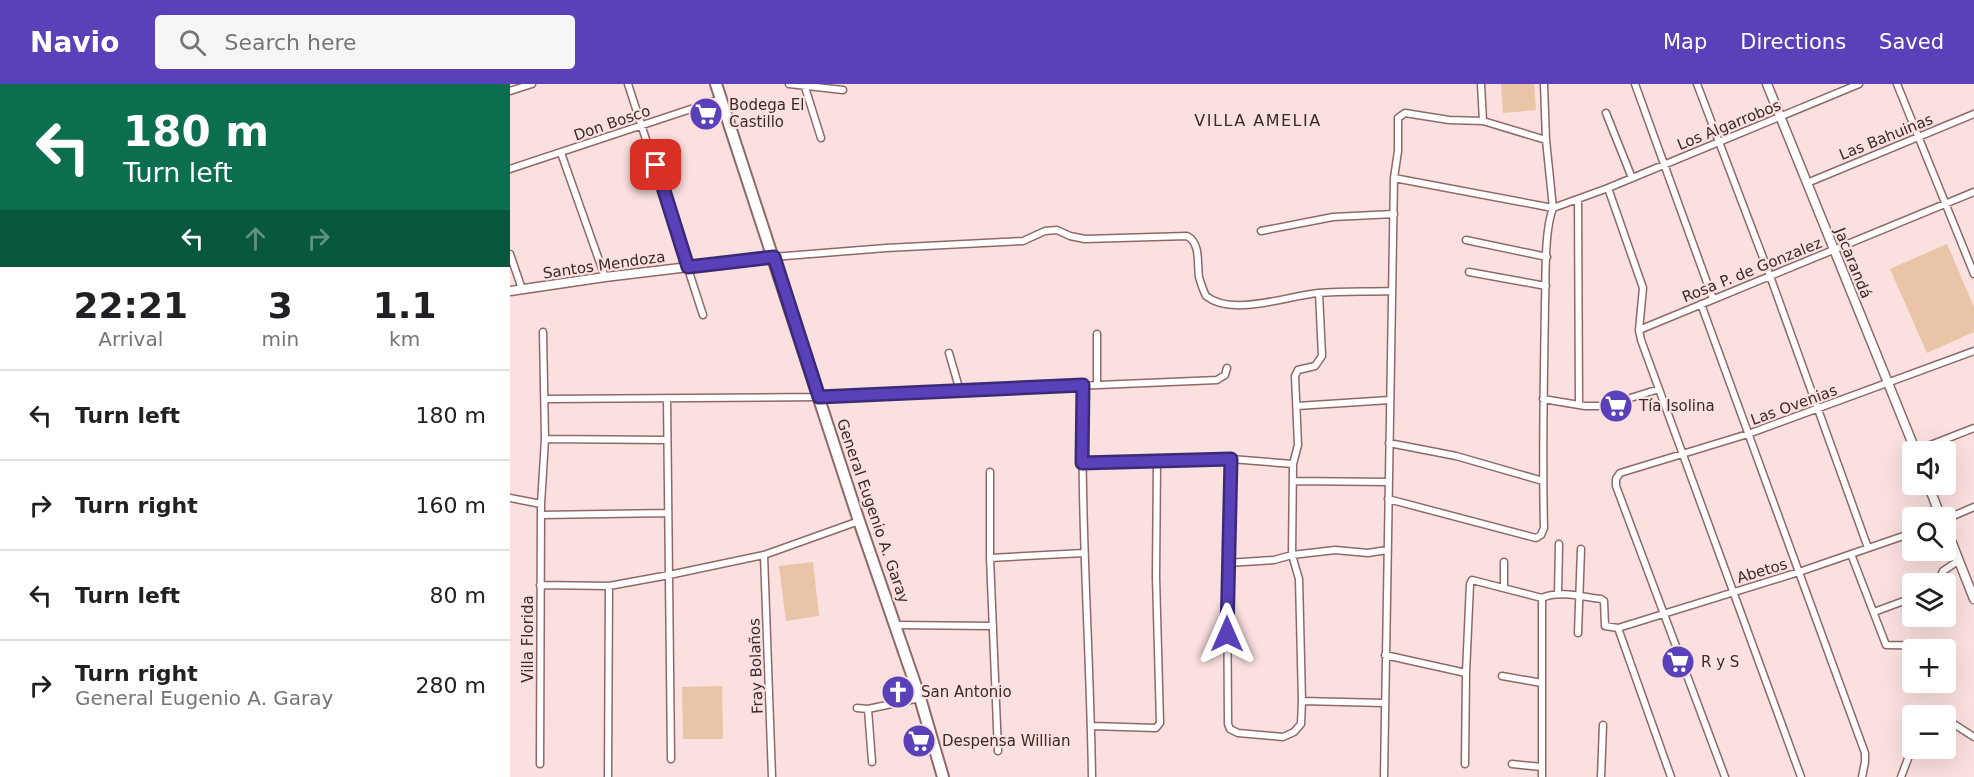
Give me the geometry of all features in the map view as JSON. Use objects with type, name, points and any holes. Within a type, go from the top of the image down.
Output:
[{"type":"main road","name":"General Eugenio A. Garay","points":[[716,84],[859,521],[920,698],[942,777]]},
{"type":"street","points":[[510,92],[532,84]]},
{"type":"street","points":[[628,84],[703,315]]},
{"type":"street","points":[[789,84],[843,90]]},
{"type":"street","points":[[1481,84],[1484,121]]},
{"type":"street","points":[[1388,499],[1536,538],[1541,535],[1544,528],[1543,399],[1546,286],[1549,218],[1553,208],[1546,140],[1544,84]]},
{"type":"street","points":[[1635,84],[1713,299]]},
{"type":"street","points":[[1697,84],[1770,276],[1868,548]]},
{"type":"street","name":"Jacarandá","points":[[1767,84],[1912,441]]},
{"type":"street","name":"Los Algarrobos","points":[[1553,208],[1608,188],[1859,84]]},
{"type":"street","points":[[1897,84],[1974,272]]},
{"type":"street","points":[[804,85],[821,138]]},
{"type":"street","name":"Don Bosco","points":[[510,169],[721,99]]},
{"type":"street","points":[[1384,777],[1394,178],[1398,151],[1398,118],[1405,113],[1449,120],[1484,121],[1546,140]]},
{"type":"street","points":[[1606,113],[1632,178]]},
{"type":"street","name":"Las Bahuinas","points":[[1807,183],[1974,114]]},
{"type":"street","points":[[561,153],[605,277]]},
{"type":"street","points":[[1394,178],[1553,208]]},
{"type":"street","points":[[1608,188],[1643,288],[1639,330],[1801,777]]},
{"type":"street","name":"Rosa P. de Gonzalez","points":[[1639,330],[1974,192]]},
{"type":"street","points":[[1578,199],[1579,404]]},
{"type":"street","points":[[1261,231],[1333,217],[1394,214]]},
{"type":"street","points":[[774,257],[1023,241],[1046,231],[1057,230],[1084,239],[1187,236],[1193,239],[1196,247],[1201,282],[1206,296],[1222,305],[1246,305],[1319,293],[1392,291]]},
{"type":"street","points":[[1466,240],[1547,257]]},
{"type":"street","points":[[510,254],[522,289]]},
{"type":"street","name":"Santos Mendoza","points":[[510,291],[774,257]]},
{"type":"street","points":[[1469,272],[1546,286]]},
{"type":"street","points":[[1231,459],[1227,563],[1227,718],[1230,729],[1238,733],[1283,737],[1294,732],[1301,724],[1302,701],[1299,579],[1292,555],[1293,464],[1298,445],[1295,373],[1298,370],[1315,366],[1322,356],[1319,293]]},
{"type":"street","points":[[1701,304],[1865,753],[1862,777]]},
{"type":"street","name":"Villa Florida","points":[[540,764],[541,504],[545,439],[543,332]]},
{"type":"street","points":[[1097,334],[1097,384]]},
{"type":"street","name":"Las Ovenias","points":[[1664,615],[1616,486],[1616,478],[1620,473],[1748,434],[1974,351]]},
{"type":"street","points":[[949,353],[960,391]]},
{"type":"street","points":[[545,399],[819,397],[1216,380],[1225,375],[1227,368]]},
{"type":"street","points":[[1083,385],[1084,553],[1092,777]]},
{"type":"street","points":[[1543,399],[1586,406],[1605,406],[1659,389]]},
{"type":"street","points":[[667,398],[671,759]]},
{"type":"street","points":[[1297,406],[1390,400]]},
{"type":"street","points":[[1941,441],[1974,428]]},
{"type":"street","points":[[545,439],[667,440]]},
{"type":"street","points":[[1389,443],[1455,456],[1543,481]]},
{"type":"street","points":[[1082,463],[1231,459],[1293,464]]},
{"type":"street","points":[[1091,726],[1156,728],[1160,723],[1156,577],[1157,461]]},
{"type":"street","points":[[990,472],[990,558],[998,751]]},
{"type":"street","points":[[1293,481],[1389,482]]},
{"type":"street","points":[[510,498],[541,504]]},
{"type":"street","points":[[1956,513],[1974,507]]},
{"type":"street","points":[[542,515],[668,513]]},
{"type":"street","points":[[540,585],[609,586],[669,575],[764,555],[859,521]]},
{"type":"street","name":"Abetos","points":[[1618,628],[1799,572],[1902,536]]},
{"type":"street","points":[[1558,594],[1559,544]]},
{"type":"street","points":[[1578,633],[1581,549]]},
{"type":"street","points":[[1227,563],[1274,560],[1292,555],[1335,550],[1368,553],[1387,550]]},
{"type":"street","points":[[990,558],[1084,553]]},
{"type":"street","points":[[1851,554],[1886,645],[1902,645]]},
{"type":"street","name":"Fray Bolaños","points":[[764,555],[772,777]]},
{"type":"street","points":[[1956,556],[1971,585],[1974,599]]},
{"type":"street","points":[[1943,573],[1958,561]]},
{"type":"street","points":[[1504,562],[1504,587]]},
{"type":"street","points":[[1465,764],[1466,673],[1471,582],[1474,579],[1542,598],[1558,594],[1603,599],[1605,626],[1618,628],[1671,777]]},
{"type":"street","points":[[608,777],[609,586]]},
{"type":"street","points":[[1542,598],[1542,777]]},
{"type":"street","points":[[1874,612],[1902,602]]},
{"type":"street","points":[[1664,615],[1725,777]]},
{"type":"street","points":[[895,625],[993,626]]},
{"type":"street","points":[[1385,655],[1466,673]]},
{"type":"street","points":[[1502,676],[1542,683]]},
{"type":"street","points":[[857,708],[868,709],[920,698]]},
{"type":"street","points":[[1302,701],[1384,703]]},
{"type":"street","points":[[868,709],[872,762]]},
{"type":"street","points":[[1601,777],[1603,725]]},
{"type":"street","points":[[1956,725],[1974,737]]},
{"type":"street","points":[[1901,777],[1908,759]]},
{"type":"street","points":[[1512,764],[1542,767]]},
{"type":"shaded area","points":[[1501,84],[1534,84],[1536,110],[1503,113]]},
{"type":"shaded area","points":[[1947,244],[1974,307],[1974,332],[1927,353],[1890,269]]},
{"type":"shaded area","points":[[813,562],[819,616],[786,621],[779,566]]},
{"type":"shaded area","points":[[722,686],[723,739],[683,739],[682,687]]},
{"type":"place","name":"Bodega El Castillo","points":[[706,114]]},
{"type":"place","name":"Tía Isolina","points":[[1616,406]]},
{"type":"place","name":"R y S","points":[[1678,662]]},
{"type":"place","name":"San Antonio","points":[[898,692]]},
{"type":"place","name":"Despensa Willian","points":[[919,741]]},
{"type":"district","name":"VILLA AMELIA","points":[[1258,120]]},
{"type":"route","points":[[656,165],[688,267],[774,257],[819,397],[1083,385],[1082,463],[1231,459],[1227,634]]}]
